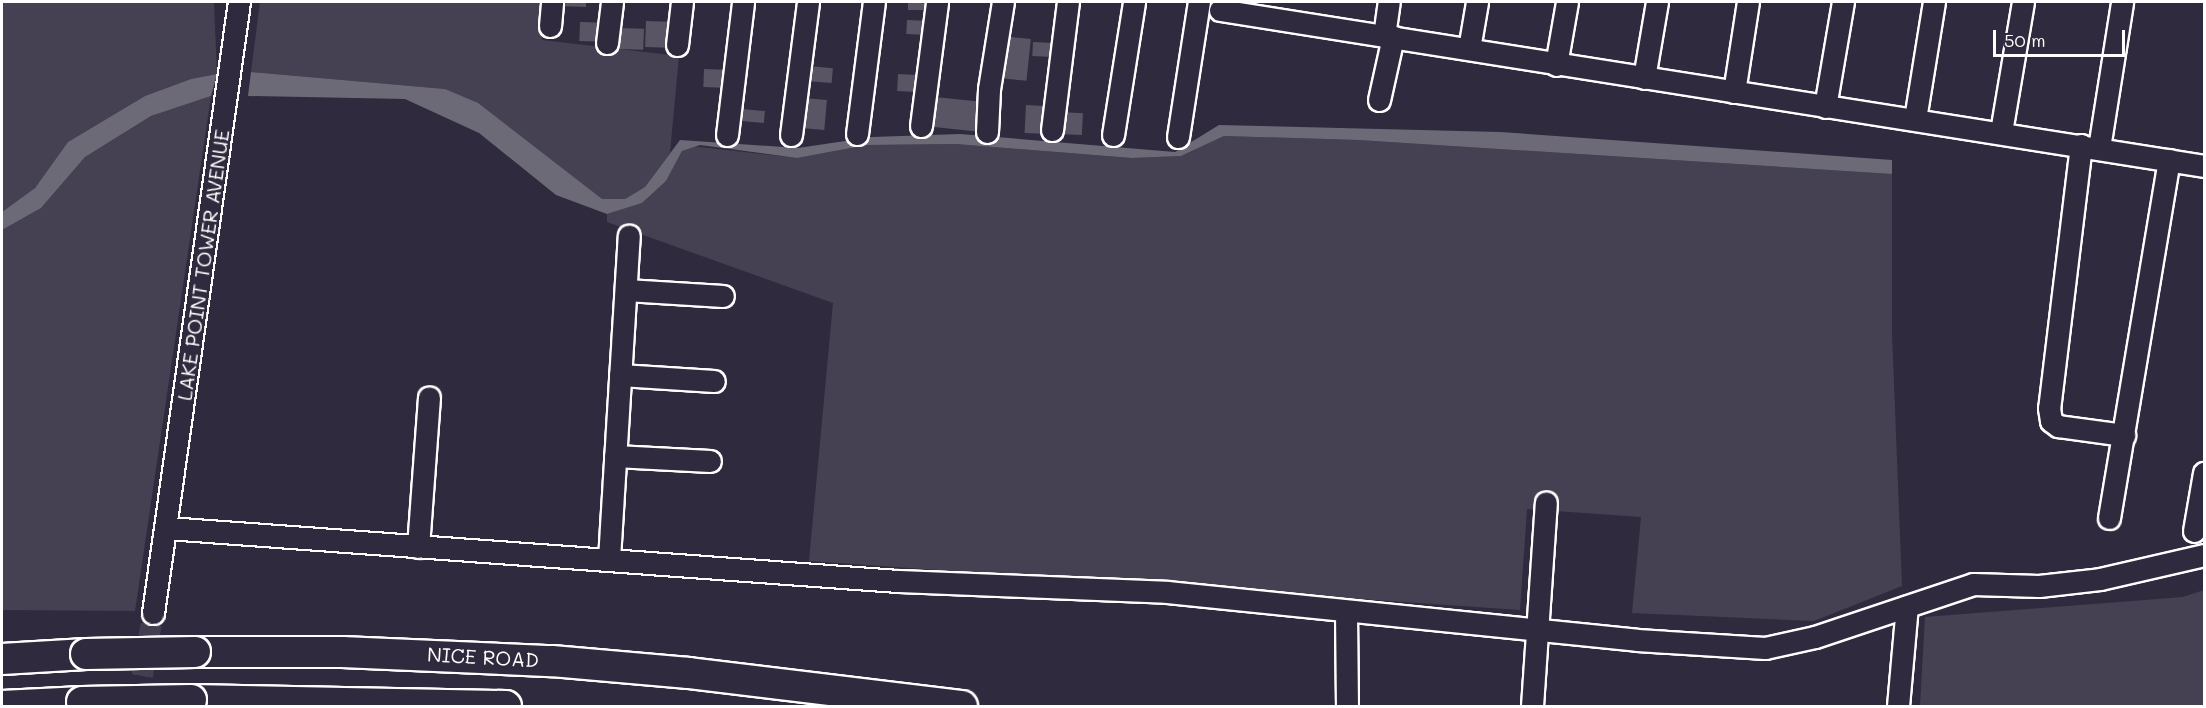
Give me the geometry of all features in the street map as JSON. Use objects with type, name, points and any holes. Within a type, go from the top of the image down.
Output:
[{"type":"highway","name":"NICE ROAD","points":[[2,659],[86,654],[342,652],[552,661],[688,673],[962,706]]},
{"type":"highway","points":[[2,706],[191,700],[506,706]]},
{"type":"street","name":"LAKE POINT TOWER AVENUE","points":[[153,614],[167,528],[239,2]]},
{"type":"street","points":[[550,26],[552,2]]},
{"type":"street","points":[[607,43],[612,2]]},
{"type":"street","points":[[676,45],[682,2]]},
{"type":"street","points":[[727,135],[743,2]]},
{"type":"street","points":[[791,135],[808,2]]},
{"type":"street","points":[[857,134],[874,2]]},
{"type":"street","points":[[921,126],[937,2]]},
{"type":"street","points":[[987,132],[989,89],[1003,2]]},
{"type":"street","points":[[1052,130],[1068,2]]},
{"type":"street","points":[[1113,135],[1134,2]]},
{"type":"street","points":[[1178,137],[1199,2]]},
{"type":"street","points":[[1379,100],[1389,36],[1389,2]]},
{"type":"street","points":[[1469,50],[1477,2]]},
{"type":"street","points":[[1556,65],[1567,2]]},
{"type":"street","points":[[1644,78],[1657,2]]},
{"type":"street","points":[[1734,92],[1748,2]]},
{"type":"street","points":[[1825,107],[1843,2]]},
{"type":"street","points":[[1915,119],[1934,2]]},
{"type":"street","points":[[2001,132],[2023,2]]},
{"type":"street","points":[[2122,2],[2090,147],[2049,408],[2051,422],[2058,426],[2124,435]]},
{"type":"street","points":[[1220,10],[2205,166]]},
{"type":"street","points":[[2109,518],[2169,160]]},
{"type":"street","points":[[609,559],[629,237]]},
{"type":"street","points":[[626,290],[723,296]]},
{"type":"street","points":[[620,375],[714,381]]},
{"type":"street","points":[[418,547],[429,397]]},
{"type":"street","points":[[615,456],[710,460]]},
{"type":"street","points":[[2194,531],[2205,473]]},
{"type":"street","points":[[1533,706],[1546,502]]},
{"type":"street","points":[[167,528],[897,582],[1167,592],[1538,630],[1765,648],[1815,637],[1973,584],[2039,586],[2117,576],[2205,555]]},
{"type":"street","points":[[1898,706],[1907,606]]},
{"type":"street","points":[[1346,611],[1347,706]]},
{"type":"shaded area","points":[[2,2],[214,2],[217,74],[191,79],[145,96],[68,142],[35,188],[2,212]]},
{"type":"shaded area","points":[[260,2],[545,2],[542,40],[679,56],[670,153],[645,187],[625,199],[602,199],[445,89],[251,72]]},
{"type":"shaded area","points":[[251,72],[445,89],[478,103],[602,199],[625,199],[645,187],[680,140],[798,148],[872,137],[960,134],[1175,152],[1219,125],[1500,132],[1892,160],[1892,174],[1358,140],[1224,136],[1181,156],[1132,158],[956,144],[867,145],[797,158],[700,145],[682,151],[666,181],[642,203],[607,214],[556,195],[479,133],[405,99],[248,96]]},
{"type":"shaded area","points":[[217,74],[211,96],[151,116],[85,157],[41,208],[2,230],[2,212],[35,188],[68,142],[145,96],[191,79]]},
{"type":"shaded area","points":[[211,96],[135,611],[2,610],[2,230],[41,208],[85,157],[151,116]]},
{"type":"shaded area","points":[[1224,136],[1358,140],[1892,174],[1892,333],[1902,586],[1814,621],[1632,613],[1641,517],[1527,509],[1520,610],[809,561],[833,303],[607,222],[607,214],[642,203],[666,181],[682,151],[691,146],[797,158],[867,145],[956,144],[1132,158],[1181,156]]},
{"type":"shaded area","points":[[2204,590],[2204,706],[1920,706],[1925,617],[2183,597]]},
{"type":"building","points":[[559,2],[586,2],[586,7],[558,6]]},
{"type":"building","points":[[908,2],[929,2],[929,10],[908,10]]},
{"type":"building","points":[[907,20],[928,21],[927,35],[906,34]]},
{"type":"building","points":[[646,21],[669,22],[668,48],[645,47]]},
{"type":"building","points":[[580,22],[603,23],[602,42],[579,41]]},
{"type":"building","points":[[619,28],[644,29],[643,50],[618,49]]},
{"type":"building","points":[[1002,36],[1031,39],[1026,81],[998,78]]},
{"type":"building","points":[[1033,42],[1053,43],[1052,57],[1032,56]]},
{"type":"building","points":[[808,66],[833,68],[832,83],[807,81]]},
{"type":"building","points":[[704,69],[730,70],[729,88],[703,87]]},
{"type":"building","points":[[898,74],[917,75],[916,92],[897,91]]},
{"type":"building","points":[[935,97],[984,102],[981,132],[932,127]]},
{"type":"building","points":[[804,98],[827,100],[824,130],[801,128]]},
{"type":"building","points":[[1026,105],[1048,106],[1047,134],[1025,133]]},
{"type":"building","points":[[742,109],[765,111],[764,123],[741,121]]},
{"type":"building","points":[[1061,112],[1083,113],[1082,135],[1060,134]]},
{"type":"tunnel","points":[[137,706],[153,613]]}]
